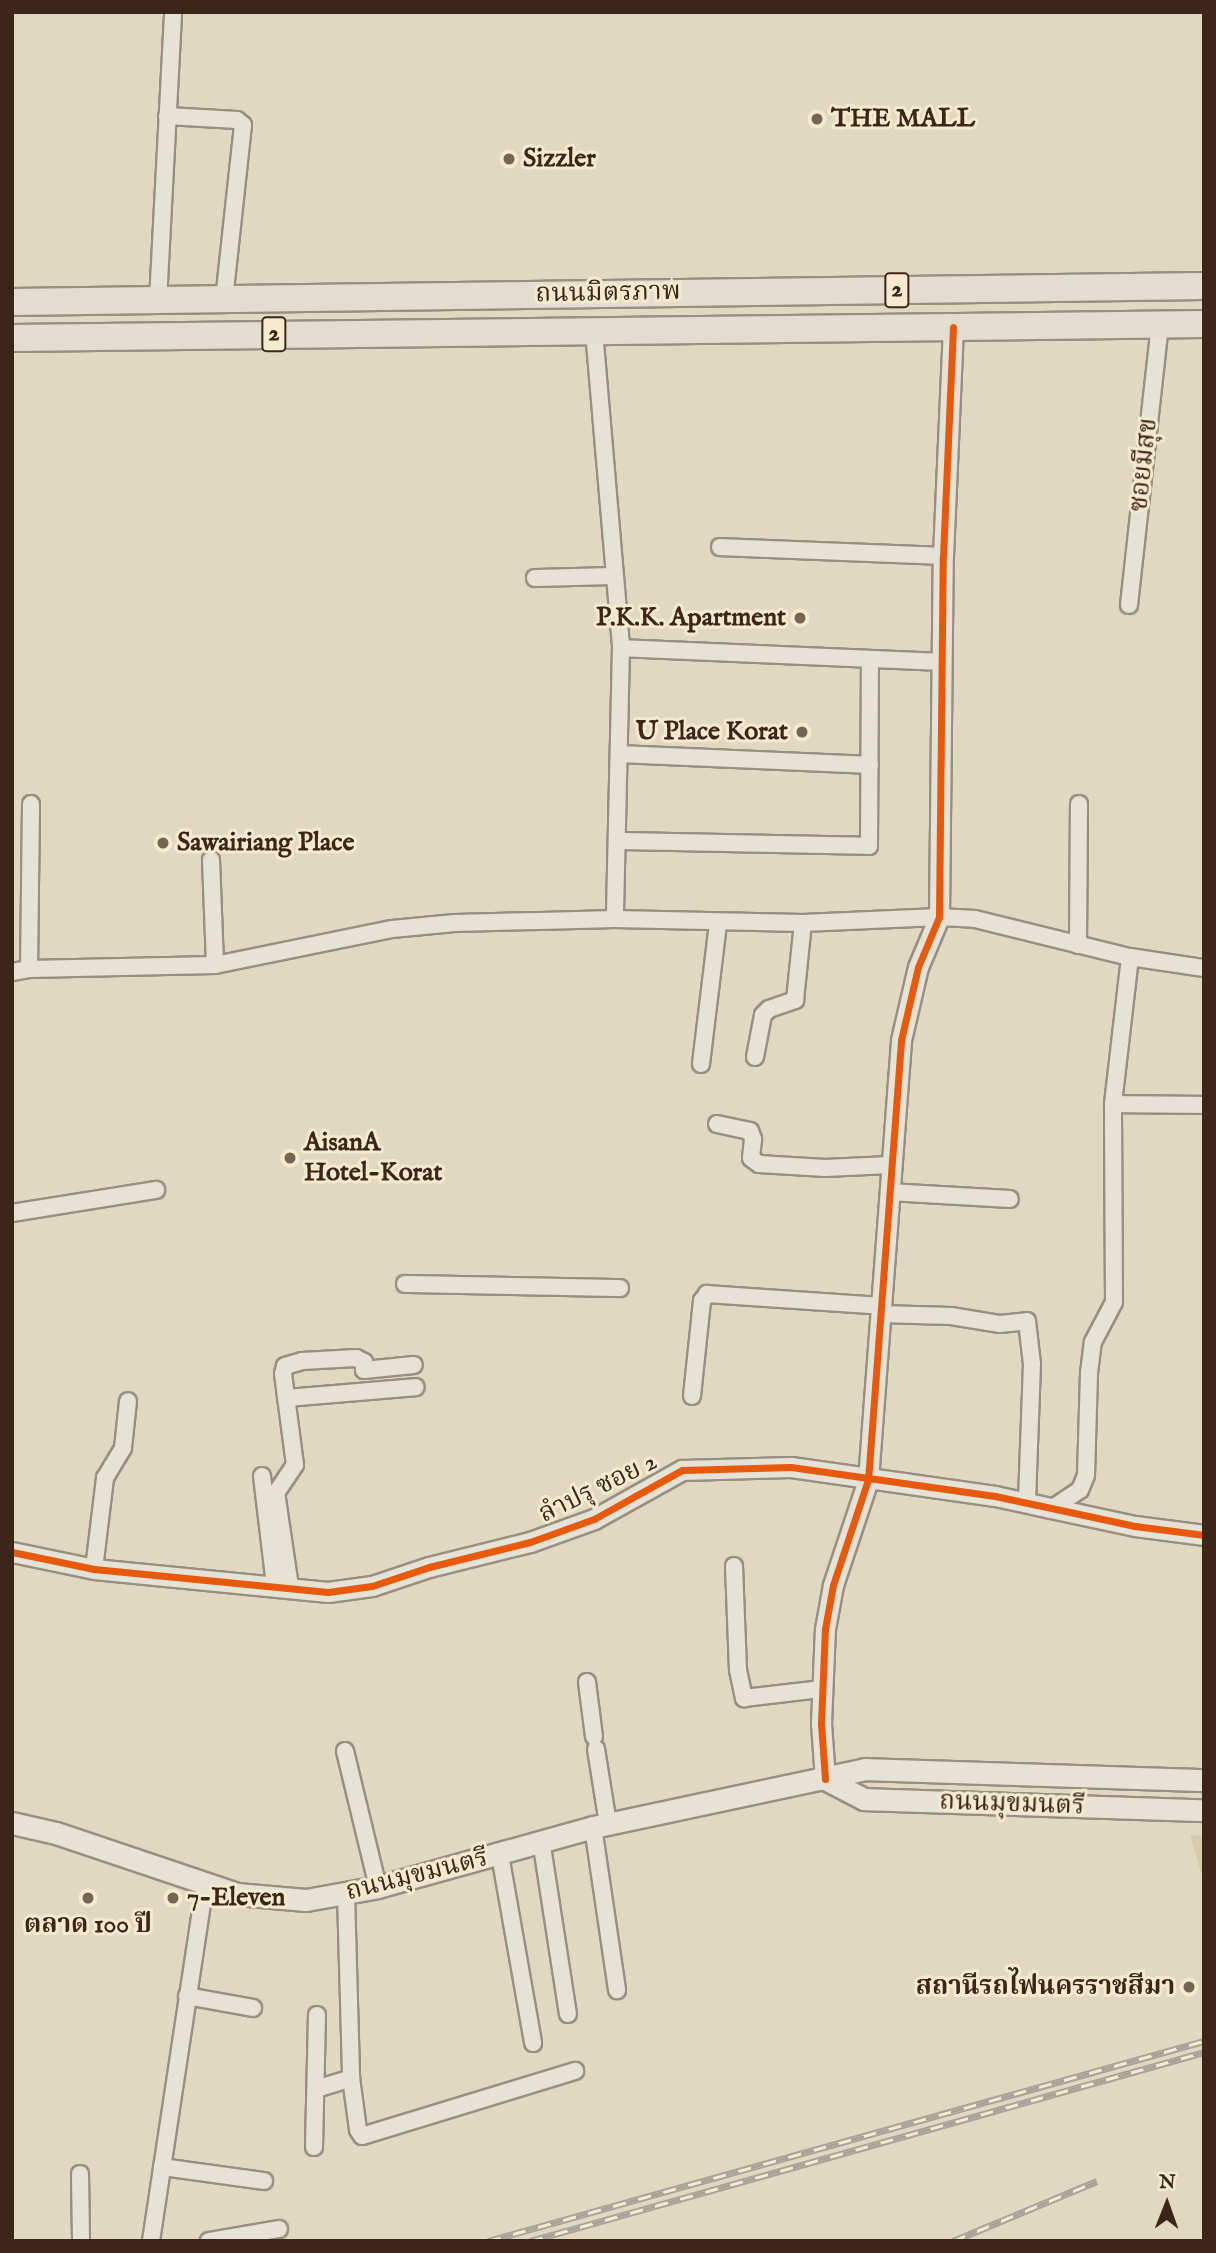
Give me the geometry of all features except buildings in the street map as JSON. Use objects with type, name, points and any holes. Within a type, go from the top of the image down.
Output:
[{"type":"highway","name":"ถนนมิตรภาพ","points":[[12,302],[1204,286]]},
{"type":"highway","name":"ถนนมิตรภาพ","points":[[12,338],[1204,324]]},
{"type":"main road","name":"ถนนมุขมนตรี","points":[[12,1823],[56,1833],[237,1894],[266,1899],[306,1900],[378,1887],[601,1825],[865,1769],[1204,1780]]},
{"type":"main road","name":"ถนนมุขมนตรี","points":[[825,1779],[864,1799],[1204,1810]]},
{"type":"street","points":[[158,301],[173,12]]},
{"type":"street","points":[[167,116],[237,120],[243,125],[223,300]]},
{"type":"street","name":"ซอยมีสุข","points":[[1129,605],[1160,325]]},
{"type":"street","points":[[825,1779],[822,1689],[825,1629],[833,1585],[868,1480],[890,1165],[907,1009],[918,967],[940,917],[943,556],[953,327]]},
{"type":"street","points":[[594,331],[621,648],[621,754],[615,919]]},
{"type":"street","points":[[720,547],[943,556]]},
{"type":"street","points":[[535,578],[614,576]]},
{"type":"street","points":[[621,648],[941,662]]},
{"type":"street","points":[[618,841],[869,846],[870,659]]},
{"type":"street","points":[[621,754],[870,765]]},
{"type":"street","points":[[29,969],[31,804]]},
{"type":"street","points":[[1078,945],[1079,804]]},
{"type":"street","points":[[211,860],[215,965]]},
{"type":"street","points":[[12,972],[29,969],[215,965],[392,929],[455,923],[615,919],[718,924],[803,923],[940,917],[975,919],[1130,957],[1204,968]]},
{"type":"street","points":[[755,1057],[764,1015],[769,1009],[795,1000],[798,993],[803,923]]},
{"type":"street","points":[[701,1064],[718,924]]},
{"type":"street","points":[[1050,1510],[1080,1490],[1086,1475],[1089,1373],[1093,1342],[1114,1302],[1113,1104],[1130,957]]},
{"type":"street","points":[[1113,1104],[1204,1105]]},
{"type":"street","points":[[717,1124],[750,1131],[753,1139],[751,1158],[759,1164],[815,1168],[890,1165]]},
{"type":"street","points":[[12,1213],[156,1190]]},
{"type":"street","points":[[889,1192],[1010,1199]]},
{"type":"street","points":[[405,1284],[620,1288]]},
{"type":"street","points":[[692,1396],[702,1301],[707,1294],[951,1316],[1000,1324],[1027,1321],[1032,1364],[1027,1502]]},
{"type":"street","points":[[283,1586],[276,1493],[295,1465],[283,1374],[285,1366],[292,1363],[356,1358],[363,1362],[364,1370],[414,1365]]},
{"type":"street","points":[[286,1398],[416,1387]]},
{"type":"street","points":[[94,1569],[105,1478],[123,1448],[128,1401]]},
{"type":"street","name":"ลำปรุ ซอย 2","points":[[12,1552],[94,1569],[328,1592],[372,1586],[429,1567],[530,1542],[594,1519],[682,1470],[791,1466],[868,1480],[1027,1502],[1050,1510],[1204,1535]]},
{"type":"street","points":[[262,1476],[283,1586]]},
{"type":"street","points":[[734,1566],[738,1670],[744,1698],[822,1689]]},
{"type":"street","points":[[587,1682],[617,1990]]},
{"type":"street","points":[[345,1751],[378,1887]]},
{"type":"street","points":[[541,1840],[568,2014]]},
{"type":"street","points":[[500,1854],[533,2043]]},
{"type":"street","points":[[151,2241],[205,1884]]},
{"type":"street","points":[[346,1894],[351,2078],[358,2130],[362,2136],[575,2070]]},
{"type":"street","points":[[187,1996],[253,2008]]},
{"type":"street","points":[[314,2147],[317,2015]]},
{"type":"street","points":[[316,2089],[351,2078]]},
{"type":"street","points":[[162,2166],[264,2181]]},
{"type":"street","points":[[80,2175],[81,2241]]},
{"type":"street","points":[[209,2241],[279,2229]]},
{"type":"shaded area","points":[[1190,1835],[1204,1836],[1204,1882]]},
{"type":"railway","points":[[488,2241],[1204,2041]]},
{"type":"railway","points":[[530,2241],[1204,2052]]},
{"type":"railway","points":[[953,2241],[1097,2181]]},
{"type":"cycle path","points":[[825,1779],[821,1723],[825,1629],[833,1585],[868,1480],[901,1040],[918,967],[939,917],[943,556],[953,327]]},
{"type":"cycle path","points":[[12,1552],[94,1569],[328,1592],[372,1586],[429,1567],[530,1542],[594,1519],[682,1470],[791,1467],[995,1496],[1135,1526],[1204,1535]]},
{"type":"place","name":"THE MALL","points":[[817,119]]},
{"type":"place","name":"Sizzler","points":[[509,159]]},
{"type":"place","name":"P.K.K. Apartment","points":[[800,618]]},
{"type":"place","name":"U Place Korat","points":[[802,732]]},
{"type":"place","name":"Sawairiang Place","points":[[163,843]]},
{"type":"place","name":"AisanA Hotel-Korat","points":[[290,1158]]},
{"type":"place","name":"ตลาด 100 ปี","points":[[88,1898]]},
{"type":"place","name":"7-Eleven","points":[[173,1898]]},
{"type":"place","name":"สถานีรถไฟนครราชสีมา","points":[[1189,1987]]}]
